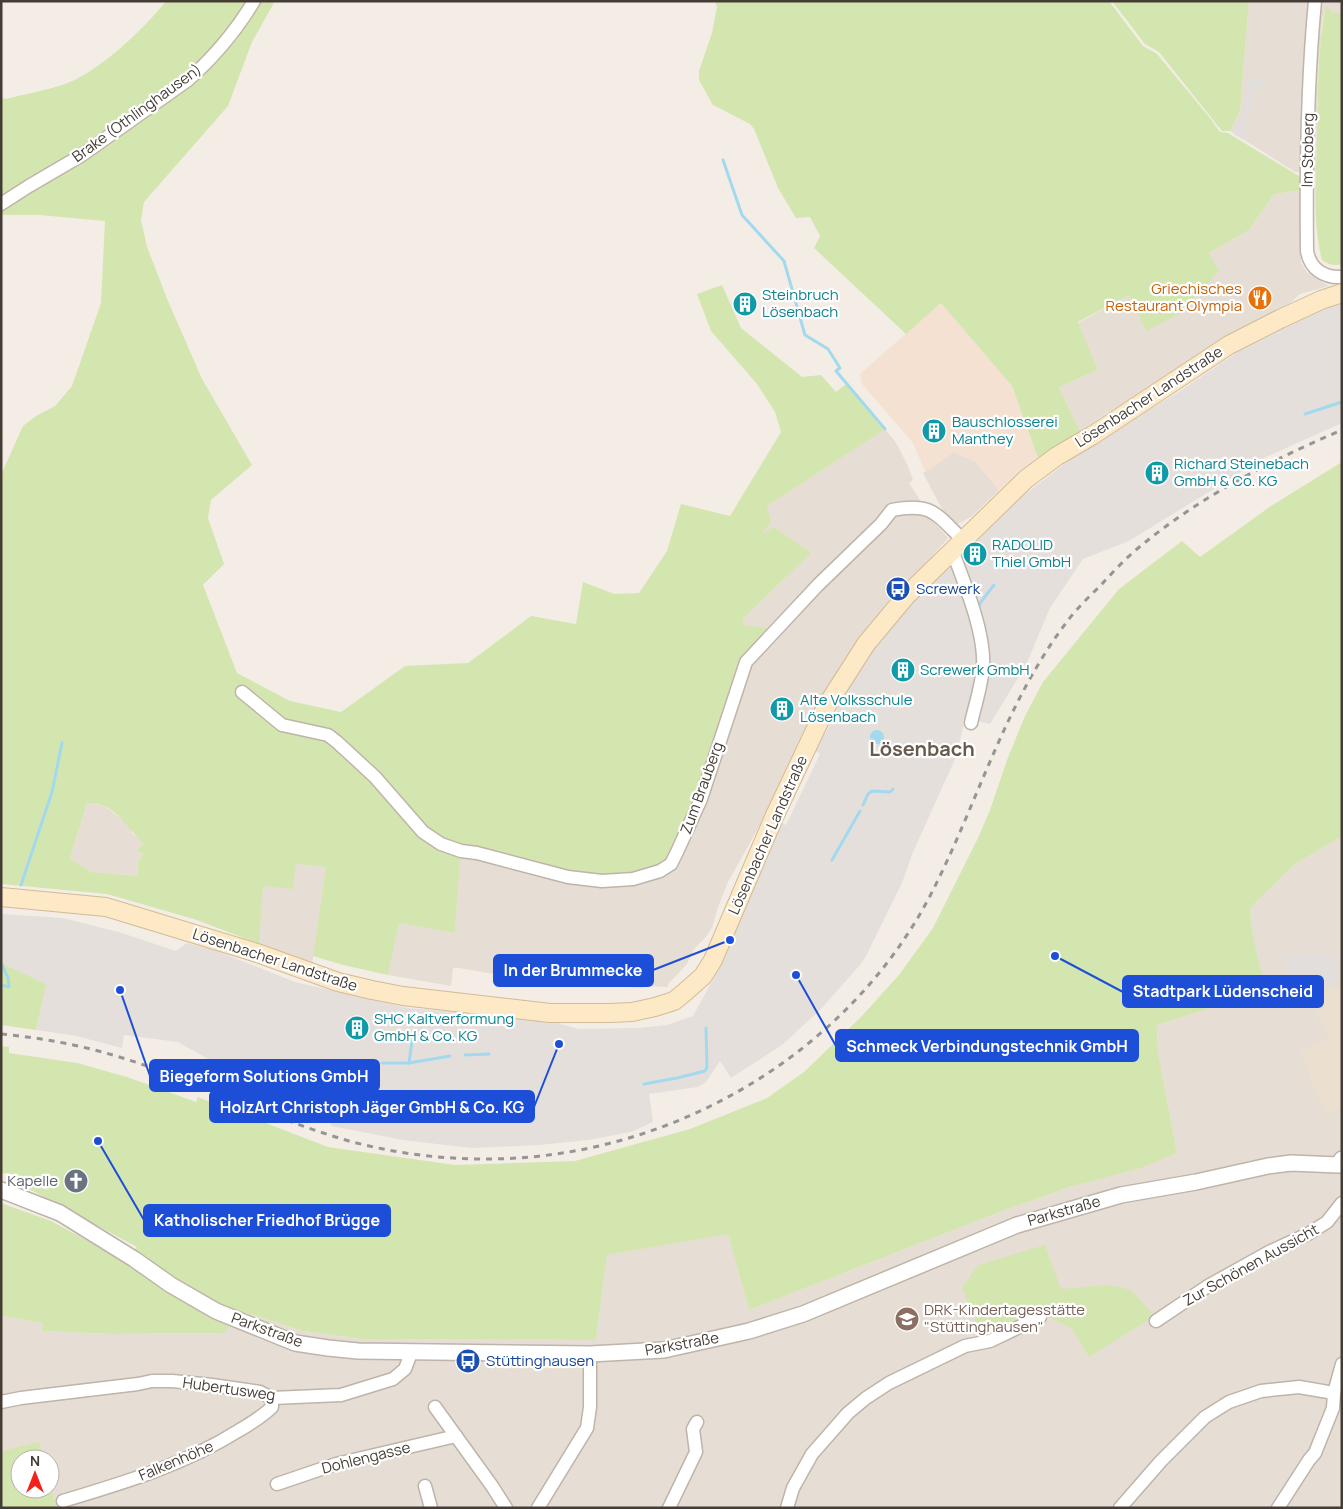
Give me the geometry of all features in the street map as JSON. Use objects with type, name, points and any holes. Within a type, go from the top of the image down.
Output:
[{"type":"main road","name":"Lösenbacher Landstraße","points":[[1,897],[106,906],[256,953],[338,982],[402,996],[550,1013],[632,1012],[674,1001],[703,976],[713,960],[775,815],[827,705],[866,644],[906,596],[1026,479],[1057,456],[1093,435],[1229,345],[1280,319],[1342,293]]},
{"type":"street","name":"Brake (Othlinghausen)","points":[[1,204],[82,155],[188,80],[201,69],[226,41],[254,1]]},
{"type":"street","name":"Im Stoberg","points":[[1315,1],[1308,138],[1307,252],[1311,262],[1319,272],[1330,277],[1342,276]]},
{"type":"street","name":"Zum Brauberg","points":[[242,692],[282,725],[328,736],[337,742],[375,776],[423,832],[442,844],[460,851],[568,877],[602,881],[633,879],[660,871],[671,864],[696,815],[746,662],[818,585],[882,524],[892,510],[914,507],[931,511],[942,518],[957,545]]},
{"type":"street","points":[[957,545],[963,578],[982,648],[983,668],[971,723]]},
{"type":"street","name":"Parkstraße","points":[[1,1190],[60,1213],[134,1259],[171,1286],[216,1311],[295,1343],[328,1348],[411,1353],[590,1354],[664,1350],[749,1331],[803,1314],[1017,1224],[1121,1195],[1196,1182],[1268,1166],[1291,1163],[1340,1166]]},
{"type":"street","name":"Zur Schönen Aussicht","points":[[1156,1321],[1208,1286],[1269,1252],[1308,1234],[1327,1222],[1342,1203]]},
{"type":"street","points":[[787,1508],[793,1488],[812,1454],[848,1412],[866,1398],[889,1383],[965,1346],[990,1341],[1040,1317]]},
{"type":"street","name":"Hubertusweg","points":[[1,1402],[152,1381],[172,1381],[260,1392],[272,1398],[341,1395],[394,1379],[405,1369],[411,1353]]},
{"type":"street","points":[[538,1508],[587,1428],[590,1407],[590,1354]]},
{"type":"street","points":[[1278,1508],[1315,1453],[1333,1408],[1334,1393],[1342,1364]]},
{"type":"street","points":[[1120,1508],[1161,1461],[1205,1417],[1229,1402],[1261,1391],[1299,1387],[1334,1393]]},
{"type":"street","name":"Falkenhöhe","points":[[62,1501],[181,1462],[218,1443],[263,1415],[272,1407],[272,1398]]},
{"type":"street","points":[[435,1407],[506,1508]]},
{"type":"street","points":[[670,1508],[696,1452],[693,1430],[697,1422]]},
{"type":"street","name":"Dohlengasse","points":[[277,1484],[336,1464],[456,1436]]},
{"type":"street","points":[[425,1486],[431,1508]]},
{"type":"shaded area","points":[[1249,1],[1342,1],[1342,13],[1333,13],[1326,6],[1322,24],[1318,71],[1316,173],[1295,172],[1230,131],[1240,111]]},
{"type":"shaded area","points":[[1249,78],[1266,81],[1265,90],[1256,89],[1244,140],[1234,134],[1243,112]]},
{"type":"shaded area","points":[[1303,190],[1301,263],[1307,272],[1329,286],[1300,294],[1290,303],[1167,376],[1128,402],[1105,414],[1080,432],[1059,387],[1098,370],[1078,323],[1129,295],[1146,330],[1189,309],[1196,296],[1211,278],[1209,253],[1249,230],[1274,194]]},
{"type":"shaded area","points":[[1342,302],[1342,423],[1264,458],[1129,541],[1083,559],[1050,608],[1026,665],[990,724],[965,719],[956,757],[913,852],[902,883],[860,965],[821,1009],[782,1045],[731,1078],[720,1061],[706,1082],[698,1087],[649,1094],[653,1122],[631,1132],[588,1140],[540,1145],[471,1148],[403,1140],[331,1126],[331,1099],[247,1081],[178,1042],[124,1035],[122,1048],[76,1036],[36,1030],[45,984],[1,963],[1,914],[63,918],[122,933],[176,951],[187,943],[214,950],[295,982],[408,1008],[554,1018],[560,1024],[578,1029],[638,1028],[667,1025],[693,1016],[723,961],[756,874],[779,822],[786,825],[820,754],[813,750],[827,730],[861,660],[948,562],[1015,502],[1077,454],[1180,391],[1245,347],[1307,316]]},
{"type":"shaded area","points":[[941,303],[1012,386],[1038,458],[1018,472],[999,490],[976,462],[954,452],[925,471],[913,443],[862,384],[860,374]]},
{"type":"shaded area","points":[[885,429],[895,441],[907,464],[913,480],[909,483],[932,519],[948,538],[915,576],[900,586],[897,584],[892,589],[895,592],[823,694],[760,825],[728,882],[712,928],[694,949],[687,964],[668,984],[668,987],[646,986],[642,988],[528,980],[459,968],[453,968],[451,986],[388,975],[398,923],[455,932],[460,856],[748,670],[773,629],[744,626],[743,619],[811,553],[760,535],[767,506]]},
{"type":"shaded area","points":[[954,452],[976,462],[999,490],[971,517],[956,525],[944,513],[923,473]]},
{"type":"shaded area","points":[[87,803],[105,806],[130,826],[132,833],[143,843],[137,851],[143,854],[139,860],[137,876],[91,872],[70,858]]},
{"type":"shaded area","points":[[1342,836],[1342,1508],[57,1508],[55,1499],[60,1499],[60,1449],[41,1449],[39,1443],[1,1451],[1,1316],[44,1323],[43,1331],[111,1334],[223,1333],[247,1313],[303,1331],[362,1339],[596,1340],[607,1255],[728,1233],[749,1310],[1000,1212],[1069,1187],[1177,1153],[1158,1051],[1157,1025],[1264,991],[1253,935],[1250,908],[1294,865]]},
{"type":"shaded area","points":[[296,864],[326,867],[312,965],[258,947],[263,886]]},
{"type":"shaded area","points":[[1286,956],[1336,956],[1337,983],[1286,982]]},
{"type":"shaded area","points":[[1342,985],[1342,1108],[1326,1116],[1300,1051],[1329,1039],[1311,998]]},
{"type":"green space","points":[[166,1],[275,1],[252,42],[228,106],[144,202],[141,220],[147,247],[202,379],[252,465],[211,500],[208,518],[224,564],[203,585],[237,673],[290,701],[341,712],[405,666],[468,663],[531,616],[576,624],[583,582],[614,594],[639,593],[667,551],[681,504],[730,516],[781,432],[775,412],[757,384],[711,331],[697,294],[722,285],[741,328],[802,377],[821,375],[836,392],[846,384],[884,430],[767,506],[771,522],[761,534],[774,527],[811,553],[743,619],[744,625],[773,629],[757,645],[709,769],[669,863],[659,869],[602,878],[461,847],[455,933],[399,923],[388,975],[313,956],[326,867],[296,864],[293,889],[263,886],[259,944],[197,920],[107,894],[1,884],[1,475],[23,426],[36,416],[55,406],[72,386],[101,303],[105,221],[40,215],[1,215],[1,97],[6,99],[41,91],[76,79],[119,49]],"holes":[[[87,803],[107,807],[122,819],[143,843],[137,851],[143,854],[139,860],[137,876],[91,872],[70,858]]]},
{"type":"green space","points":[[715,1],[1109,1],[1143,46],[1157,54],[1220,132],[1228,133],[1299,176],[1303,180],[1303,190],[1274,194],[1249,230],[1209,253],[1219,271],[1196,296],[1189,309],[1146,331],[1129,295],[1078,322],[1098,370],[1059,387],[1080,432],[1038,458],[1012,386],[941,303],[906,334],[814,248],[820,236],[810,217],[796,218],[778,188],[754,129],[750,124],[713,105],[699,80],[699,71],[712,33],[717,7]]},
{"type":"green space","points":[[1112,1],[1249,1],[1240,111],[1230,131],[1222,131],[1159,52],[1145,44]]},
{"type":"green space","points":[[1326,5],[1333,13],[1342,13],[1342,264],[1336,265],[1322,260],[1316,215],[1318,72]]},
{"type":"green space","points":[[1342,462],[1342,836],[1294,865],[1250,908],[1253,935],[1265,991],[1157,1025],[1158,1051],[1177,1153],[1141,1168],[1069,1187],[1000,1212],[749,1310],[728,1234],[607,1255],[596,1340],[362,1339],[303,1331],[247,1313],[223,1333],[111,1334],[42,1331],[43,1323],[1,1316],[1,1203],[51,1221],[123,1260],[137,1247],[29,1189],[32,1185],[48,1190],[38,1179],[6,1173],[1,1174],[1,1046],[9,1047],[9,1053],[77,1063],[127,1077],[196,1102],[198,1097],[328,1147],[455,1165],[575,1161],[690,1129],[767,1098],[804,1072],[860,1018],[899,975],[933,928],[978,838],[1025,716],[1043,682],[1119,589],[1182,541],[1200,557],[1271,506]]},
{"type":"green space","points":[[1,963],[46,984],[36,1030],[1,1025]]},
{"type":"green space","points":[[1045,1245],[1061,1289],[1109,1285],[1131,1290],[1155,1316],[1089,1357],[1072,1329],[1045,1315],[983,1338],[962,1288],[978,1265]]},
{"type":"green space","points":[[39,1442],[41,1449],[10,1449],[10,1499],[55,1499],[57,1508],[1,1508],[1,1451]]},
{"type":"water","points":[[874,730],[880,730],[884,737],[880,744],[874,744],[870,740],[870,734]]},
{"type":"waterway","points":[[723,160],[742,215],[784,261],[805,335],[828,349],[840,368],[836,371],[885,429]]},
{"type":"waterway","name":"Lösenbach","points":[[1305,414],[1342,402]]},
{"type":"waterway","name":"Lösenbach","points":[[977,607],[994,585]]},
{"type":"waterway","points":[[21,885],[52,792],[62,743]]},
{"type":"waterway","name":"Lösenbach","points":[[863,805],[868,794],[872,791],[890,792],[893,789]]},
{"type":"waterway","name":"Lösenbach","points":[[832,860],[860,811]]},
{"type":"waterway","points":[[1,963],[8,978],[9,987],[1,985]]},
{"type":"waterway","name":"Lösenbach","points":[[644,1084],[705,1071],[707,1067],[706,1028]]},
{"type":"waterway","points":[[409,1063],[412,1041]]},
{"type":"waterway","name":"Lösenbach","points":[[465,1055],[489,1054]]},
{"type":"waterway","name":"Lösenbach","points":[[382,1063],[409,1063],[450,1056]]},
{"type":"railway","points":[[1,1034],[64,1043],[111,1054],[321,1132],[382,1149],[416,1154],[484,1159],[552,1155],[618,1141],[682,1119],[743,1089],[799,1051],[850,1006],[894,954],[930,896],[947,862],[992,756],[1025,687],[1066,623],[1083,603],[1132,553],[1184,513],[1261,468],[1342,430]]},
{"type":"place","name":"Griechisches Restaurant Olympia","points":[[1260,298]]},
{"type":"place","name":"Steinbruch Lösenbach","points":[[745,304]]},
{"type":"place","name":"Bauschlosserei Manthey","points":[[934,431]]},
{"type":"place","name":"Richard Steinebach GmbH & Co. KG","points":[[1157,473]]},
{"type":"place","name":"RADOLID Thiel GmbH","points":[[975,554]]},
{"type":"place","name":"Screwerk","points":[[898,589]]},
{"type":"place","name":"Screwerk GmbH","points":[[903,670]]},
{"type":"place","name":"Alte Volksschule Lösenbach","points":[[782,709]]},
{"type":"place","name":"In der Brummecke","points":[[730,940]]},
{"type":"place","name":"Stadtpark Lüdenscheid","points":[[1055,956]]},
{"type":"place","name":"Schmeck Verbindungstechnik GmbH","points":[[796,975]]},
{"type":"place","name":"Biegeform Solutions GmbH","points":[[120,990]]},
{"type":"place","name":"SHC Kaltverformung GmbH & Co. KG","points":[[357,1028]]},
{"type":"place","name":"HolzArt Christoph Jäger GmbH & Co. KG","points":[[559,1044]]},
{"type":"place","name":"Katholischer Friedhof Brügge","points":[[98,1141]]},
{"type":"place","name":"Kapelle","points":[[76,1181]]},
{"type":"place","name":"DRK-Kindertagesstätte \"Stüttinghausen\"","points":[[907,1319]]},
{"type":"place","name":"Stüttinghausen","points":[[468,1361]]},
{"type":"district","name":"Lösenbach","points":[[922,749]]}]
